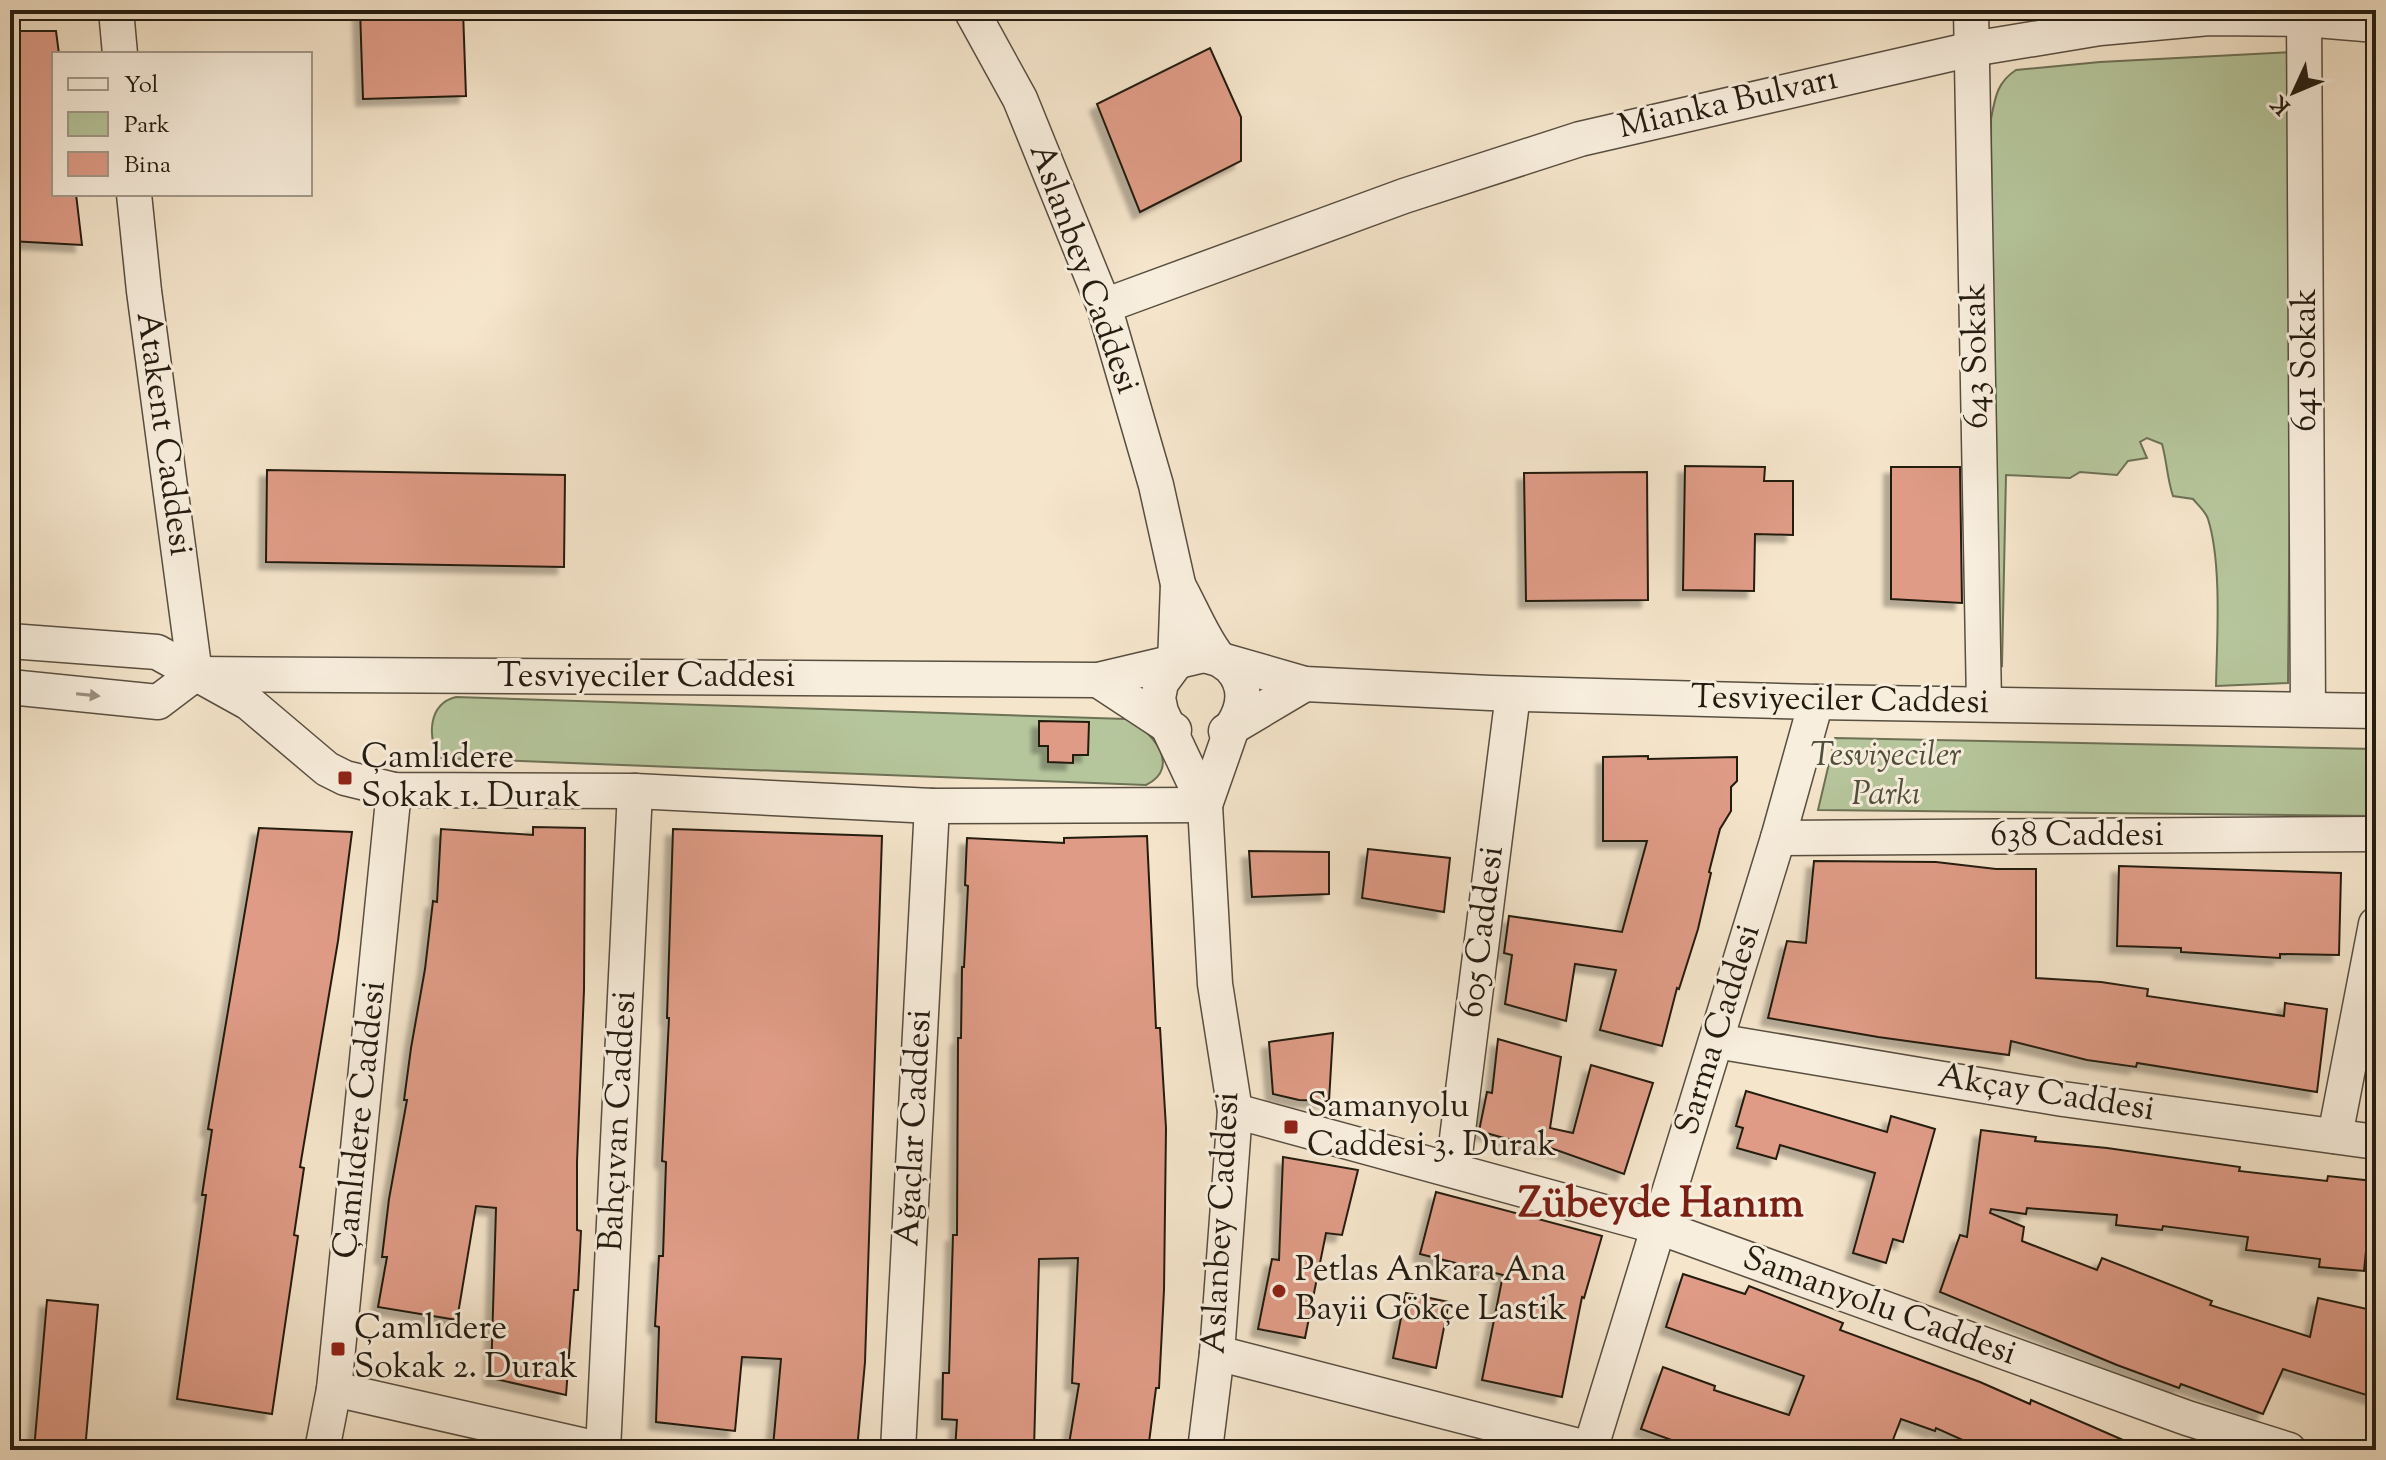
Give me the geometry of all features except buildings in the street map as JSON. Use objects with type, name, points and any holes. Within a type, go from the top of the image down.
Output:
[{"type":"street","points":[[116,10],[120,52]]},
{"type":"street","name":"Aslanbey Caddesi","points":[[971,10],[1020,99],[1104,306],[1156,485],[1178,584]]},
{"type":"street","name":"643 Sokak","points":[[1971,10],[1984,703]]},
{"type":"street","name":"Mianka Bulvarı","points":[[1104,306],[1404,196],[1580,139],[1972,49],[2116,26],[2209,18],[2304,14],[2376,25]]},
{"type":"street","name":"641 Sokak","points":[[2304,14],[2308,709]]},
{"type":"street","name":"Atakent Caddesi","points":[[134,196],[195,674]]},
{"type":"street","points":[[1178,584],[1218,659],[1237,675],[1242,687],[1240,714],[1233,725],[1205,805]]},
{"type":"street","points":[[1175,664],[1178,584]]},
{"type":"street","name":"Tesviyeciler Caddesi","points":[[10,641],[157,652],[195,674],[1098,680],[1175,664]]},
{"type":"street","points":[[1205,805],[1161,712],[1158,698],[1161,683],[1175,664],[1190,656],[1204,655],[1218,659]]},
{"type":"street","name":"Tesviyeciler Caddesi","points":[[1218,659],[1305,684],[1513,694],[2376,711]]},
{"type":"street","points":[[10,687],[158,702],[195,674],[249,703],[327,769],[345,778],[394,790],[635,791],[932,806],[1205,805]]},
{"type":"street","points":[[1098,680],[1180,735],[1193,740],[1208,740],[1222,735],[1233,725],[1305,684]]},
{"type":"street","name":"605 Caddesi","points":[[1453,1170],[1513,694]]},
{"type":"street","name":"Sarma Caddesi","points":[[1592,1450],[1778,838],[1816,702]]},
{"type":"street","name":"Çamlıdere Caddesi","points":[[322,1450],[334,1389],[394,790]]},
{"type":"street","name":"Bahçıvan Caddesi","points":[[603,1450],[635,791]]},
{"type":"street","name":"Aslanbey Caddesi","points":[[1205,805],[1215,984],[1235,1111],[1217,1353],[1205,1450]]},
{"type":"street","name":"Ağaçlar Caddesi","points":[[898,1450],[932,806]]},
{"type":"street","name":"638 Caddesi","points":[[1778,838],[2376,834]]},
{"type":"street","points":[[2335,1136],[2376,924]]},
{"type":"street","name":"Akçay Caddesi","points":[[1716,1041],[2063,1099],[2376,1142]]},
{"type":"street","name":"Samanyolu Caddesi","points":[[1235,1111],[1659,1227],[2173,1413],[2284,1449]]},
{"type":"street","points":[[1217,1353],[1592,1450]]},
{"type":"street","points":[[334,1389],[603,1450]]},
{"type":"green space","points":[[2294,52],[2288,683],[2216,686],[2217,579],[2208,519],[2193,499],[2173,496],[2162,444],[2147,438],[2140,442],[2147,458],[2128,461],[2117,475],[2080,472],[2070,478],[2006,475],[2002,666],[1994,665],[1991,119],[1998,91],[2016,70],[2100,62]]},
{"type":"green space","points":[[456,697],[1126,719],[1145,731],[1163,759],[1157,777],[1146,785],[440,758],[433,741],[435,714],[447,701]]},
{"type":"green space","name":"Tesviyeciler Parkı","points":[[1835,738],[2376,749],[2376,816],[1818,810]]},
{"type":"place","name":"Çamlıdere Sokak 1. Durak","points":[[345,778]]},
{"type":"place","name":"Samanyolu Caddesi 3. Durak","points":[[1291,1127]]},
{"type":"place","name":"Petlas Ankara Ana Bayii Gökçe Lastik","points":[[1279,1291]]},
{"type":"place","name":"Çamlıdere Sokak 2. Durak","points":[[338,1349]]},
{"type":"district","name":"Zübeyde Hanım","points":[[1661,1206]]}]
